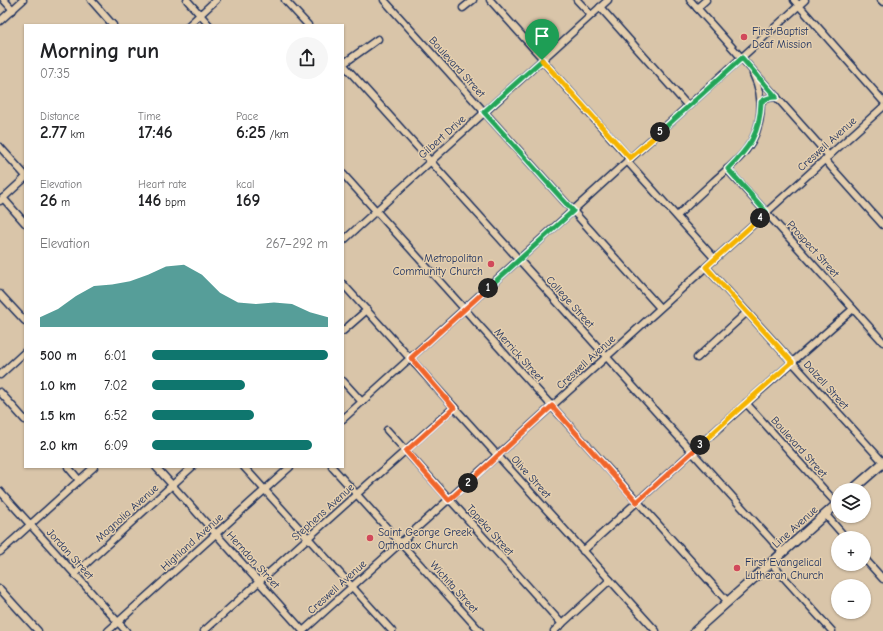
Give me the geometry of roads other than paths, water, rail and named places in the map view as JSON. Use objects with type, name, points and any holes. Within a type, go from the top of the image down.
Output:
[{"type":"main road","points":[[860,483],[882,465]]},
{"type":"main road","name":"Line Avenue","points":[[695,631],[831,509]]},
{"type":"street","points":[[4,0],[13,10]]},
{"type":"street","points":[[0,21],[23,0]]},
{"type":"street","points":[[91,0],[113,24]]},
{"type":"street","points":[[187,0],[209,24]]},
{"type":"street","points":[[190,24],[216,0]]},
{"type":"street","points":[[285,0],[307,24]]},
{"type":"street","name":"Boulevard Street","points":[[384,0],[660,308]]},
{"type":"street","points":[[463,8],[473,0]]},
{"type":"street","points":[[490,0],[676,216],[715,259]]},
{"type":"street","points":[[576,0],[591,15]]},
{"type":"street","name":"Gilbert Drive","points":[[344,240],[608,0]]},
{"type":"street","points":[[690,0],[776,97],[883,225]]},
{"type":"street","points":[[697,8],[706,0]]},
{"type":"street","points":[[794,0],[883,101]]},
{"type":"street","points":[[344,418],[805,0]]},
{"type":"street","points":[[600,7],[688,106]]},
{"type":"street","points":[[344,63],[378,39]]},
{"type":"street","name":"College Street","points":[[344,65],[782,553]]},
{"type":"street","points":[[676,216],[728,169],[742,155],[753,140],[758,125],[761,102],[758,85],[750,68]]},
{"type":"street","points":[[761,102],[771,97],[776,97]]},
{"type":"street","name":"Creswell Avenue","points":[[303,631],[883,107]]},
{"type":"street","points":[[0,147],[24,176]]},
{"type":"street","name":"Prospect Street","points":[[728,169],[883,342]]},
{"type":"street","name":"Merrick Street","points":[[344,175],[728,602]]},
{"type":"street","points":[[24,178],[1,200],[24,222]]},
{"type":"street","name":"Dalzell Street","points":[[706,267],[882,465]]},
{"type":"street","name":"Olive Street","points":[[344,285],[656,631]]},
{"type":"street","points":[[0,294],[24,320]]},
{"type":"street","points":[[583,551],[746,403],[853,309]]},
{"type":"street","points":[[344,330],[367,310]]},
{"type":"street","points":[[697,358],[747,312]]},
{"type":"street","points":[[0,375],[24,353]]},
{"type":"street","points":[[344,382],[362,402]]},
{"type":"street","points":[[0,392],[24,419]]},
{"type":"street","name":"Boulevard Street","points":[[746,403],[831,495]]},
{"type":"street","name":"Stephens Avenue","points":[[204,631],[454,408]]},
{"type":"street","name":"Topeka Street","points":[[387,430],[562,624]]},
{"type":"street","points":[[69,468],[79,480]]},
{"type":"street","points":[[0,552],[93,468]]},
{"type":"street","name":"Herndon Street","points":[[157,468],[303,631]]},
{"type":"street","name":"Magnolia Avenue","points":[[74,574],[191,468]]},
{"type":"street","points":[[245,468],[392,631]]},
{"type":"street","name":"Highland Avenue","points":[[108,631],[289,468]]},
{"type":"street","name":"Wichita Street","points":[[333,468],[480,631]]},
{"type":"street","name":"Jordan Street","points":[[0,491],[126,631]]},
{"type":"street","points":[[826,514],[840,531]]},
{"type":"street","points":[[771,563],[827,629]]},
{"type":"street","points":[[871,566],[883,579]]},
{"type":"street","points":[[554,631],[610,580]]},
{"type":"street","points":[[0,589],[38,631]]},
{"type":"place","name":"First Baptist Deaf Mission","points":[[744,37]]},
{"type":"place","name":"Metropolitan Community Church","points":[[491,264]]},
{"type":"place","name":"Saint George Greek Orthodox Church","points":[[370,538]]},
{"type":"place","name":"First Evangelical Lutheran Church","points":[[737,568]]}]
